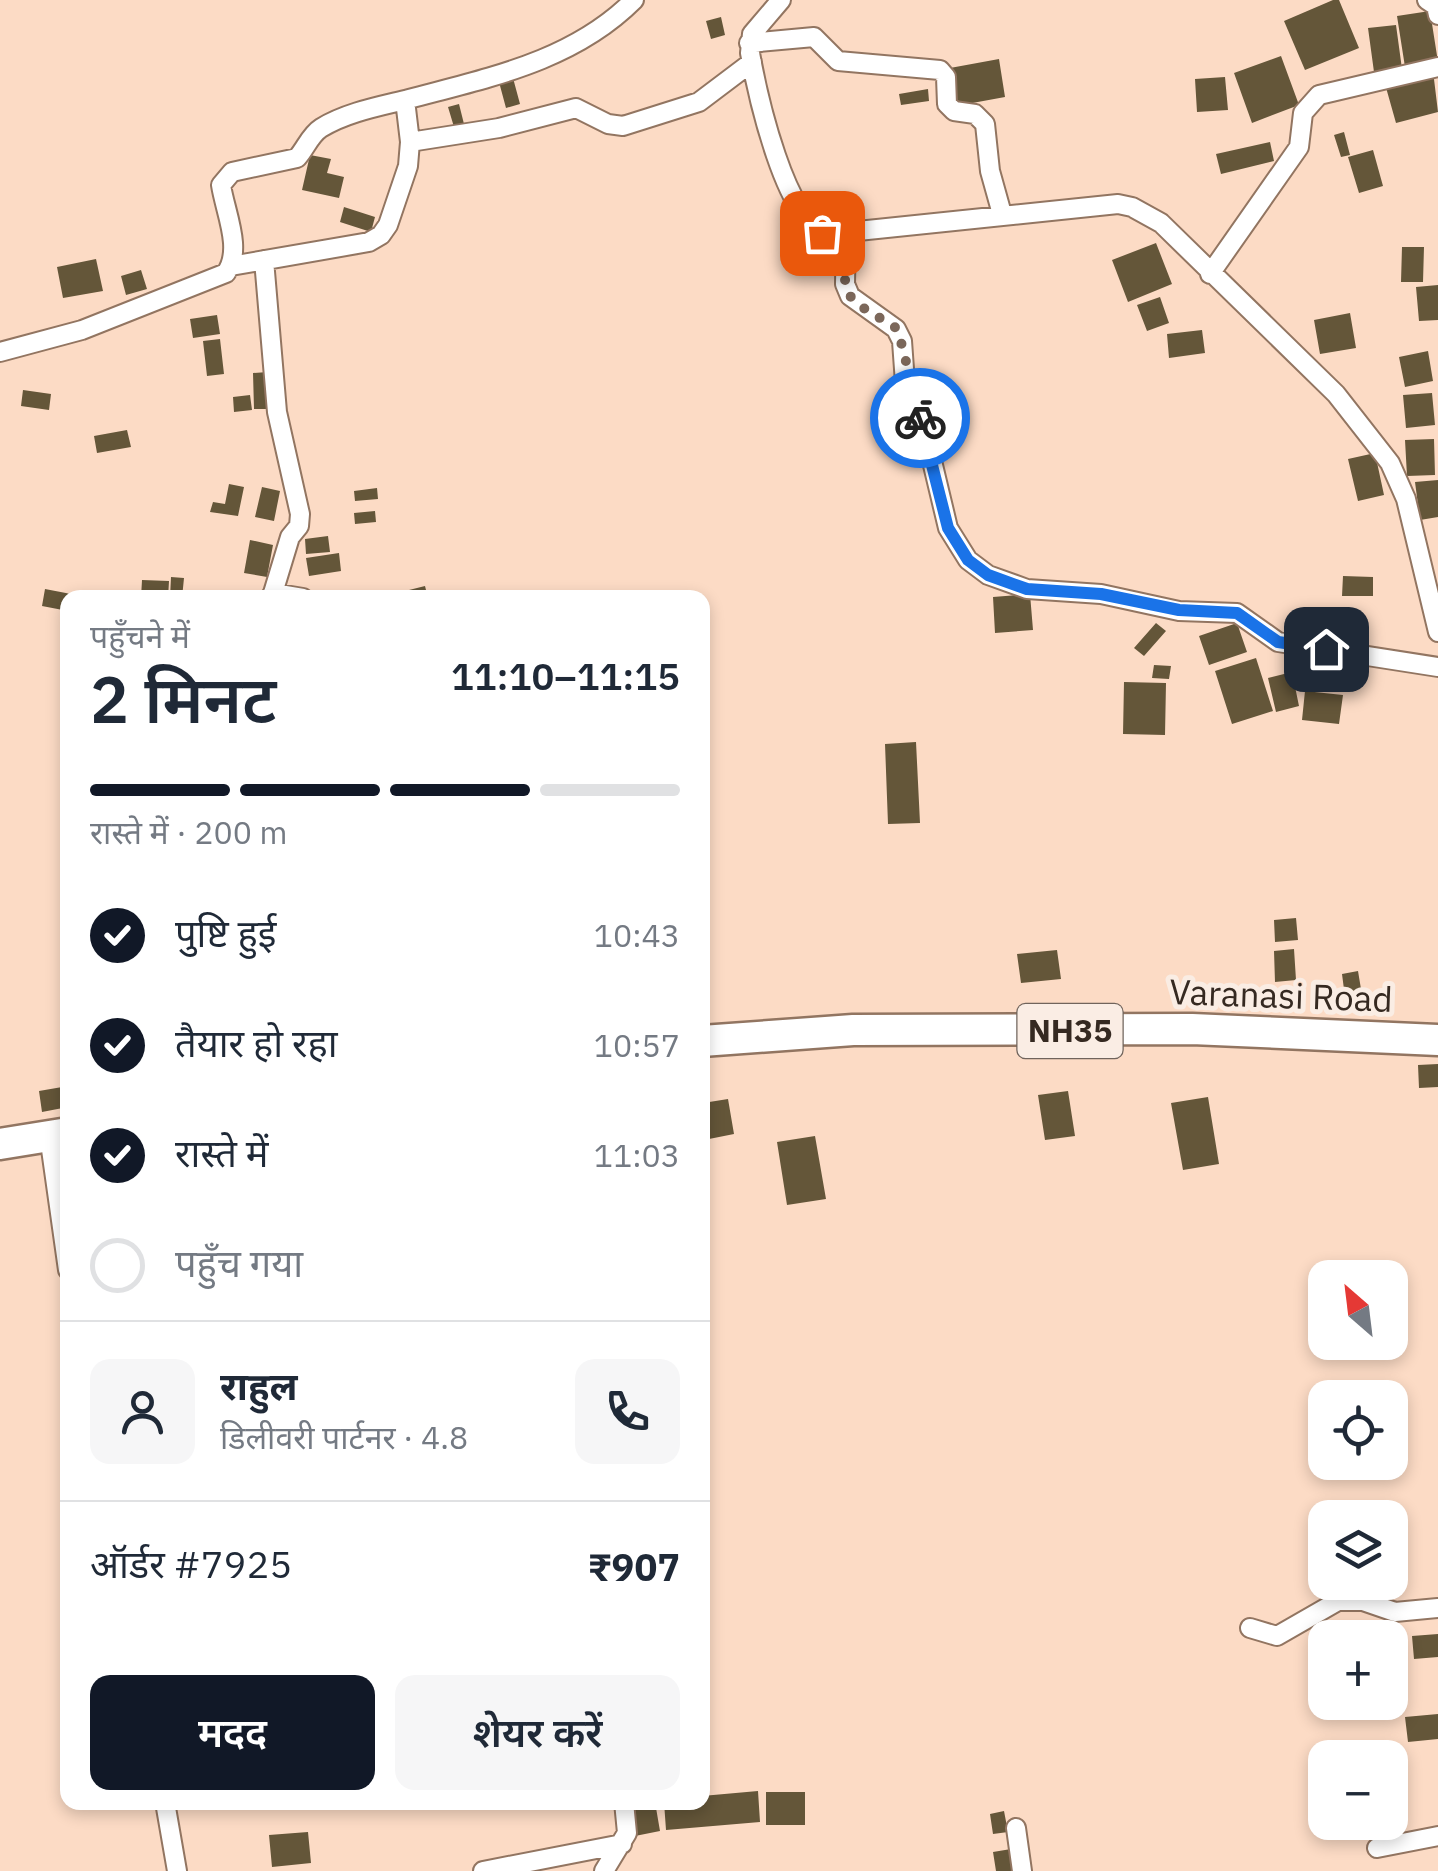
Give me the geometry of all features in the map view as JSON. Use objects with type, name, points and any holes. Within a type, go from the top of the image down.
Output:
[{"type":"highway","name":"Varanasi Road","points":[[710,1040],[853,1030],[1192,1029],[1438,1040]]},
{"type":"highway","points":[[0,1144],[58,1134]]},
{"type":"street","points":[[232,266],[233,246],[222,185],[225,177],[244,168],[298,158],[321,128],[492,76],[576,45],[605,28],[634,0]]},
{"type":"street","points":[[410,142],[498,128],[576,108],[608,124],[624,126],[699,102],[751,52],[760,22],[781,0]]},
{"type":"street","points":[[1427,0],[1436,6],[1438,15]]},
{"type":"street","points":[[751,52],[814,37],[838,61],[940,70],[946,77],[947,104],[954,111],[975,114],[986,124],[990,170],[1002,214]]},
{"type":"street","points":[[751,52],[780,164],[797,207],[822,233],[1091,204],[1132,207],[1161,223],[1336,394],[1390,463],[1406,500],[1438,632]]},
{"type":"street","points":[[1210,274],[1299,147],[1303,112],[1319,95],[1438,67]]},
{"type":"street","points":[[0,352],[108,321],[218,278],[232,266],[369,242],[381,235],[405,178],[410,142],[404,100]]},
{"type":"street","points":[[846,232],[845,284],[850,296],[896,328],[902,341],[905,383],[927,440],[948,528],[968,560],[988,575],[1027,589],[1101,594],[1179,610],[1237,613],[1278,642],[1438,667]]},
{"type":"street","points":[[264,260],[277,412],[300,514],[274,590]]},
{"type":"street","points":[[58,1134],[60,1161]]},
{"type":"street","points":[[1250,1628],[1277,1636],[1338,1601],[1352,1599],[1396,1612],[1438,1608]]},
{"type":"street","points":[[167,1810],[177,1871]]},
{"type":"street","points":[[604,1871],[627,1833],[625,1810]]},
{"type":"street","points":[[1016,1828],[1022,1871]]},
{"type":"street","points":[[1377,1848],[1438,1836]]},
{"type":"street","points":[[484,1871],[622,1844]]},
{"type":"building","points":[[1339,0],[1359,48],[1305,70],[1284,21]]},
{"type":"building","points":[[1430,11],[1438,62],[1405,67],[1397,16]]},
{"type":"building","points":[[721,17],[725,35],[711,39],[706,21]]},
{"type":"building","points":[[1396,25],[1402,69],[1374,72],[1368,28]]},
{"type":"building","points":[[1281,56],[1299,105],[1252,123],[1234,73]]},
{"type":"building","points":[[999,59],[1005,97],[956,106],[950,68]]},
{"type":"building","points":[[1433,71],[1438,112],[1396,123],[1385,84]]},
{"type":"building","points":[[1225,77],[1228,110],[1197,112],[1195,79]]},
{"type":"building","points":[[513,78],[520,104],[506,108],[499,82]]},
{"type":"building","points":[[928,89],[929,101],[901,105],[899,94]]},
{"type":"building","points":[[459,104],[464,124],[454,127],[448,107]]},
{"type":"building","points":[[1344,132],[1350,155],[1341,157],[1334,135]]},
{"type":"building","points":[[1270,142],[1274,161],[1221,174],[1216,154]]},
{"type":"building","points":[[1373,150],[1383,186],[1359,193],[1348,157]]},
{"type":"building","points":[[310,155],[331,159],[327,173],[344,177],[339,198],[302,190]]},
{"type":"building","points":[[344,207],[375,217],[371,232],[340,222]]},
{"type":"building","points":[[1156,243],[1172,284],[1128,302],[1112,260]]},
{"type":"building","points":[[1402,247],[1424,247],[1423,282],[1401,282]]},
{"type":"building","points":[[96,259],[103,291],[63,298],[57,267]]},
{"type":"building","points":[[141,270],[147,289],[126,295],[121,276]]},
{"type":"building","points":[[1438,285],[1438,320],[1419,321],[1416,287]]},
{"type":"building","points":[[1160,297],[1169,323],[1147,331],[1137,305]]},
{"type":"building","points":[[1350,313],[1356,348],[1320,354],[1314,320]]},
{"type":"building","points":[[217,315],[220,334],[193,338],[190,319]]},
{"type":"building","points":[[1202,330],[1205,353],[1169,358],[1167,334]]},
{"type":"building","points":[[220,339],[224,374],[207,376],[203,341]]},
{"type":"building","points":[[1428,351],[1433,381],[1405,387],[1399,357]]},
{"type":"building","points":[[268,372],[269,409],[254,409],[253,373]]},
{"type":"building","points":[[23,390],[51,394],[49,410],[21,406]]},
{"type":"building","points":[[1432,393],[1435,425],[1406,428],[1403,395]]},
{"type":"building","points":[[250,395],[252,410],[234,412],[233,397]]},
{"type":"building","points":[[127,430],[131,447],[97,453],[94,436]]},
{"type":"building","points":[[1434,439],[1435,475],[1407,476],[1405,440]]},
{"type":"building","points":[[1375,453],[1384,495],[1358,501],[1348,459]]},
{"type":"building","points":[[1438,480],[1438,517],[1420,520],[1415,482]]},
{"type":"building","points":[[229,484],[244,487],[238,516],[210,512],[213,502],[225,504]]},
{"type":"building","points":[[262,487],[280,491],[274,521],[255,517]]},
{"type":"building","points":[[377,488],[378,499],[355,501],[354,491]]},
{"type":"building","points":[[375,511],[376,522],[355,524],[354,513]]},
{"type":"building","points":[[328,536],[330,552],[306,554],[305,539]]},
{"type":"building","points":[[250,540],[273,545],[267,577],[244,573]]},
{"type":"building","points":[[339,553],[341,571],[309,576],[306,558]]},
{"type":"building","points":[[1343,576],[1373,577],[1373,596],[1342,596]]},
{"type":"building","points":[[171,577],[184,578],[183,590],[170,590]]},
{"type":"building","points":[[142,580],[169,581],[168,590],[141,590]]},
{"type":"building","points":[[45,589],[60,592],[60,609],[42,606]]},
{"type":"building","points":[[1030,594],[1033,630],[995,633],[993,597]]},
{"type":"building","points":[[1156,623],[1166,631],[1144,656],[1134,648]]},
{"type":"building","points":[[1237,623],[1247,652],[1209,665],[1199,636]]},
{"type":"building","points":[[1256,658],[1273,711],[1232,724],[1215,671]]},
{"type":"building","points":[[1154,665],[1171,666],[1169,679],[1152,678]]},
{"type":"building","points":[[1292,672],[1299,706],[1276,712],[1268,678]]},
{"type":"building","points":[[1124,682],[1166,683],[1165,735],[1123,734]]},
{"type":"building","points":[[1305,691],[1343,695],[1339,724],[1302,720]]},
{"type":"building","points":[[916,742],[920,823],[888,824],[885,744]]},
{"type":"building","points":[[1296,918],[1298,940],[1275,942],[1274,920]]},
{"type":"building","points":[[1294,949],[1296,980],[1275,982],[1274,951]]},
{"type":"building","points":[[1057,950],[1061,979],[1021,983],[1017,954]]},
{"type":"building","points":[[1358,971],[1362,995],[1345,997],[1342,974]]},
{"type":"building","points":[[1438,1064],[1438,1087],[1419,1088],[1418,1065]]},
{"type":"building","points":[[60,1087],[60,1109],[42,1112],[39,1091]]},
{"type":"building","points":[[1068,1091],[1075,1136],[1045,1140],[1038,1095]]},
{"type":"building","points":[[1208,1097],[1219,1164],[1183,1170],[1171,1103]]},
{"type":"building","points":[[728,1099],[734,1134],[710,1139],[710,1102]]},
{"type":"building","points":[[815,1136],[826,1199],[787,1205],[777,1142]]},
{"type":"building","points":[[1438,1634],[1438,1657],[1414,1659],[1412,1636]]},
{"type":"building","points":[[1438,1714],[1438,1739],[1408,1742],[1408,1717]]},
{"type":"building","points":[[758,1791],[760,1822],[666,1830],[665,1810],[710,1810],[710,1795]]},
{"type":"building","points":[[766,1792],[805,1792],[805,1825],[766,1825]]},
{"type":"building","points":[[630,1810],[656,1810],[660,1831],[635,1836]]},
{"type":"building","points":[[1004,1811],[1008,1832],[993,1834],[990,1814]]},
{"type":"building","points":[[308,1832],[311,1863],[272,1867],[269,1835]]},
{"type":"building","points":[[1011,1849],[1014,1871],[996,1871],[993,1852]]},
{"type":"way so far","points":[[822,233],[846,232],[845,284],[850,296],[862,307],[896,328],[906,357],[905,383],[920,418]]},
{"type":"route","points":[[920,418],[948,528],[968,560],[988,575],[1027,589],[1101,594],[1155,602],[1179,610],[1237,613],[1278,642],[1326,649]]}]
